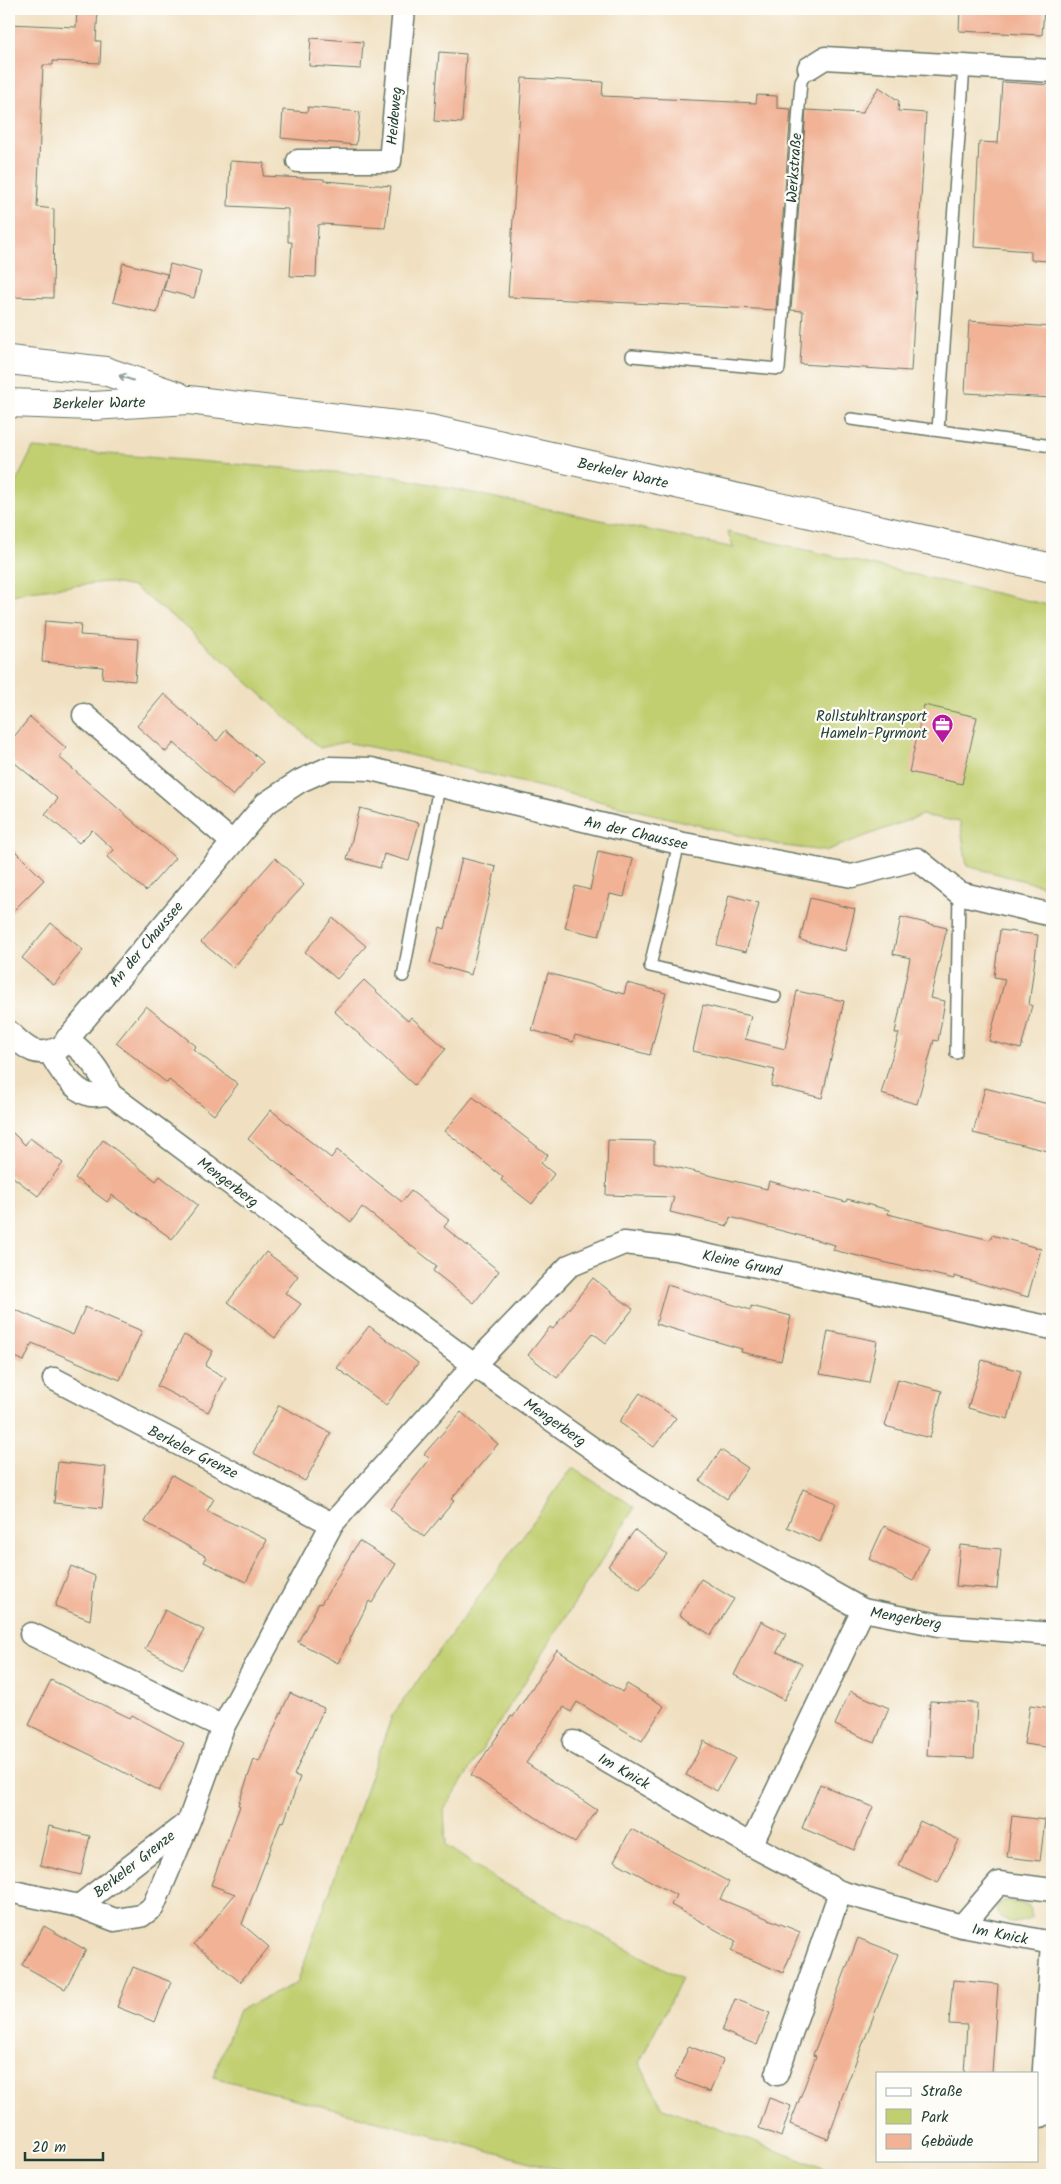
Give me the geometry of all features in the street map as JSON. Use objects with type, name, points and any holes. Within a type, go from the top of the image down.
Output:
[{"type":"main road","name":"Berkeler Warte","points":[[9,360],[105,371],[189,400]]},
{"type":"main road","name":"Berkeler Warte","points":[[9,403],[93,406],[189,400],[430,430],[1052,568]]},
{"type":"street","name":"Heideweg","points":[[298,161],[390,161],[404,9]]},
{"type":"street","name":"Werkstraße","points":[[809,68],[825,58],[1052,71]]},
{"type":"street","points":[[84,715],[232,842]]},
{"type":"street","name":"An der Chaussee","points":[[59,1046],[264,804],[300,781],[329,768],[371,769],[439,787],[679,843],[852,876],[916,859],[959,894],[1052,915]]},
{"type":"street","points":[[9,1032],[25,1047],[35,1052],[59,1046],[59,1071],[89,1095],[110,1094]]},
{"type":"street","name":"Mengerberg","points":[[59,1046],[82,1051],[102,1075],[110,1094],[474,1365],[630,1475],[693,1515],[863,1610],[939,1625],[1052,1634]]},
{"type":"street","name":"Kleine Grund","points":[[474,1365],[569,1266],[624,1243],[676,1249],[1052,1328]]},
{"type":"street","name":"Berkeler Grenze","points":[[9,1891],[79,1906],[114,1920],[141,1916],[153,1907],[189,1821],[223,1727],[332,1524],[474,1365]]},
{"type":"street","name":"Berkeler Grenze","points":[[54,1380],[332,1524]]},
{"type":"street","points":[[751,1845],[863,1610]]},
{"type":"street","points":[[31,1634],[223,1727]]},
{"type":"street","name":"Im Knick","points":[[574,1742],[751,1845],[840,1892],[962,1926],[1052,1943]]},
{"type":"street","name":"Berkeler Grenze","points":[[79,1906],[189,1821]]},
{"type":"street","points":[[962,1926],[999,1882],[1052,1890]]},
{"type":"street","points":[[777,2074],[840,1892]]},
{"type":"street","points":[[1041,2116],[1052,1936]]},
{"type":"lane","points":[[938,430],[964,66]]},
{"type":"lane","name":"Werkstraße","points":[[632,356],[779,369],[801,81],[809,68]]},
{"type":"lane","points":[[851,419],[1052,446]]},
{"type":"lane","points":[[403,976],[439,787]]},
{"type":"lane","points":[[679,843],[650,966],[775,996]]},
{"type":"lane","points":[[956,1053],[959,894]]},
{"type":"green space","points":[[33,448],[396,477],[734,548],[727,532],[1052,606],[1052,888],[967,866],[960,822],[922,815],[825,851],[784,846],[401,753],[345,742],[320,748],[191,631],[134,587],[106,582],[29,591],[9,596],[9,496]]},
{"type":"green space","points":[[572,1468],[635,1507],[444,1810],[446,1846],[499,1881],[682,1978],[639,2063],[663,2108],[841,2175],[579,2175],[213,2077],[239,2010],[297,1983],[392,1716]]},
{"type":"green space","points":[[1007,1901],[1028,1905],[1031,1910],[1031,1918],[1021,1922],[1005,1920],[996,1908],[999,1904]]},
{"type":"building","points":[[77,9],[98,9],[96,41],[101,41],[100,63],[53,61],[53,65],[43,65],[37,207],[54,209],[53,298],[9,297],[9,24],[76,27]]},
{"type":"building","points":[[960,9],[1044,9],[1042,35],[959,31]]},
{"type":"building","points":[[311,38],[363,42],[361,69],[309,66]]},
{"type":"building","points":[[439,52],[466,54],[462,123],[434,121]]},
{"type":"building","points":[[522,78],[603,82],[602,96],[756,103],[757,95],[777,96],[777,108],[791,109],[776,310],[508,297]]},
{"type":"building","points":[[1002,82],[1052,85],[1052,261],[1031,260],[1031,251],[974,247],[979,142],[998,143]]},
{"type":"building","points":[[879,87],[899,101],[898,111],[926,113],[911,371],[800,364],[803,311],[791,310],[806,110],[863,113]]},
{"type":"building","points":[[308,107],[360,112],[356,145],[281,138],[283,110],[307,112]]},
{"type":"building","points":[[230,161],[264,163],[263,176],[324,179],[324,181],[391,186],[385,228],[318,225],[316,277],[290,276],[292,242],[288,242],[288,209],[228,206]]},
{"type":"building","points":[[123,263],[167,274],[157,313],[113,302]]},
{"type":"building","points":[[170,264],[201,272],[194,298],[164,290]]},
{"type":"building","points":[[969,321],[1052,327],[1052,398],[965,393]]},
{"type":"building","points":[[45,621],[81,624],[80,635],[138,639],[135,681],[102,678],[103,667],[42,662]]},
{"type":"building","points":[[164,694],[217,741],[226,730],[263,762],[233,796],[174,743],[166,752],[137,726]]},
{"type":"building","name":"Rollstuhltransport Hameln-Pyrmont","points":[[924,705],[977,717],[962,784],[909,772]]},
{"type":"building","points":[[30,717],[66,748],[59,757],[175,858],[146,891],[107,857],[114,850],[92,830],[79,843],[45,814],[58,799],[9,758],[9,743]]},
{"type":"building","points":[[360,808],[419,823],[409,861],[384,854],[380,868],[347,859]]},
{"type":"building","points":[[9,845],[44,880],[9,915]]},
{"type":"building","points":[[598,851],[633,859],[624,897],[610,894],[599,936],[565,928],[575,886],[590,890]]},
{"type":"building","points":[[275,858],[304,885],[257,937],[258,939],[233,968],[201,942]]},
{"type":"building","points":[[462,858],[496,867],[471,975],[430,963],[440,927],[445,929]]},
{"type":"building","points":[[729,895],[759,903],[746,952],[717,945]]},
{"type":"building","points":[[810,898],[855,909],[845,951],[800,940]]},
{"type":"building","points":[[901,917],[947,928],[930,998],[945,1001],[938,1041],[934,1040],[917,1104],[881,1094],[899,1033],[895,1033],[910,958],[893,954]]},
{"type":"building","points":[[333,918],[366,946],[337,979],[305,952]]},
{"type":"building","points":[[51,923],[83,950],[54,985],[22,958]]},
{"type":"building","points":[[1000,930],[1038,935],[1029,1005],[1032,1005],[1021,1049],[989,1041],[1005,979],[994,977]]},
{"type":"building","points":[[548,973],[624,994],[627,983],[666,993],[650,1055],[575,1035],[573,1042],[532,1030]]},
{"type":"building","points":[[364,980],[408,1021],[411,1017],[446,1049],[414,1085],[334,1011]]},
{"type":"building","points":[[797,991],[844,1001],[822,1098],[771,1086],[775,1070],[693,1051],[703,1005],[751,1016],[745,1039],[785,1049]]},
{"type":"building","points":[[146,1006],[196,1046],[193,1049],[238,1084],[214,1115],[169,1080],[167,1083],[116,1043]]},
{"type":"building","points":[[985,1088],[1052,1105],[1052,1152],[973,1133]]},
{"type":"building","points":[[473,1097],[548,1155],[541,1163],[554,1174],[532,1204],[501,1180],[503,1177],[445,1131]]},
{"type":"building","points":[[271,1110],[331,1158],[337,1150],[402,1202],[411,1191],[449,1220],[444,1227],[499,1271],[474,1303],[433,1271],[437,1266],[362,1207],[351,1222],[248,1139]]},
{"type":"building","points":[[9,1129],[25,1145],[30,1138],[63,1163],[38,1196],[9,1174]]},
{"type":"building","points":[[103,1140],[156,1181],[160,1176],[198,1205],[172,1239],[112,1195],[107,1202],[75,1178]]},
{"type":"building","points":[[608,1140],[654,1141],[654,1162],[767,1189],[769,1181],[846,1202],[847,1199],[889,1210],[888,1214],[990,1240],[992,1235],[1041,1249],[1028,1297],[954,1276],[954,1279],[833,1250],[835,1245],[730,1217],[728,1226],[670,1212],[674,1197],[606,1195]]},
{"type":"building","points":[[266,1252],[298,1276],[285,1293],[301,1304],[275,1338],[228,1302]]},
{"type":"building","points":[[593,1278],[633,1309],[606,1343],[593,1333],[557,1378],[528,1355],[550,1327],[553,1329]]},
{"type":"building","points":[[667,1285],[751,1310],[751,1306],[791,1316],[781,1361],[741,1352],[742,1349],[656,1324]]},
{"type":"building","points":[[9,1307],[73,1335],[85,1307],[142,1331],[120,1380],[32,1343],[24,1361],[9,1354]]},
{"type":"building","points":[[369,1326],[418,1363],[386,1405],[337,1368]]},
{"type":"building","points":[[828,1331],[877,1341],[869,1383],[820,1374]]},
{"type":"building","points":[[184,1335],[213,1351],[205,1366],[226,1378],[208,1412],[157,1386]]},
{"type":"building","points":[[982,1360],[1021,1371],[1008,1419],[968,1408]]},
{"type":"building","points":[[898,1379],[942,1391],[930,1438],[885,1426]]},
{"type":"building","points":[[640,1393],[676,1418],[654,1447],[619,1422]]},
{"type":"building","points":[[279,1405],[331,1433],[305,1481],[253,1453]]},
{"type":"building","points":[[461,1412],[498,1444],[451,1499],[454,1501],[424,1537],[390,1509],[430,1459],[424,1454]]},
{"type":"building","points":[[721,1450],[748,1468],[727,1499],[700,1481]]},
{"type":"building","points":[[58,1462],[106,1467],[102,1508],[54,1503]]},
{"type":"building","points":[[172,1475],[214,1499],[207,1511],[267,1540],[246,1582],[204,1562],[207,1557],[145,1522]]},
{"type":"building","points":[[803,1489],[836,1503],[820,1542],[787,1527]]},
{"type":"building","points":[[884,1526],[929,1547],[913,1581],[869,1559]]},
{"type":"building","points":[[635,1530],[667,1554],[640,1590],[608,1566]]},
{"type":"building","points":[[359,1541],[396,1564],[372,1603],[369,1601],[338,1663],[298,1642],[319,1603],[321,1604]]},
{"type":"building","points":[[960,1545],[1001,1549],[997,1589],[956,1586]]},
{"type":"building","points":[[71,1566],[95,1576],[90,1620],[55,1606]]},
{"type":"building","points":[[701,1579],[734,1599],[711,1635],[679,1615]]},
{"type":"building","points":[[165,1610],[204,1630],[183,1669],[145,1649]]},
{"type":"building","points":[[761,1621],[786,1634],[777,1652],[802,1664],[784,1700],[734,1675]]},
{"type":"building","points":[[557,1650],[622,1692],[627,1684],[664,1706],[642,1741],[577,1702],[571,1712],[564,1707],[526,1763],[597,1810],[575,1843],[471,1775],[511,1716],[513,1717]]},
{"type":"building","points":[[51,1680],[130,1718],[132,1715],[184,1743],[159,1791],[29,1725]]},
{"type":"building","points":[[850,1691],[889,1708],[875,1743],[835,1725]]},
{"type":"building","points":[[290,1693],[324,1708],[294,1775],[300,1777],[284,1822],[281,1821],[242,1924],[269,1947],[240,1982],[194,1944],[235,1894],[211,1885],[240,1806],[238,1805],[254,1760],[259,1762]]},
{"type":"building","points":[[930,1701],[977,1703],[974,1758],[927,1756]]},
{"type":"building","points":[[1030,1705],[1052,1708],[1052,1748],[1024,1744]]},
{"type":"building","points":[[704,1741],[735,1758],[717,1791],[686,1775]]},
{"type":"building","points":[[820,1784],[873,1807],[854,1850],[802,1828]]},
{"type":"building","points":[[1012,1816],[1045,1820],[1040,1861],[1007,1857]]},
{"type":"building","points":[[920,1821],[959,1840],[938,1883],[899,1865]]},
{"type":"building","points":[[49,1826],[90,1836],[81,1875],[40,1865]]},
{"type":"building","points":[[631,1829],[729,1882],[720,1899],[800,1932],[783,1973],[731,1951],[736,1941],[671,1905],[676,1895],[614,1861]]},
{"type":"building","points":[[44,1926],[86,1950],[65,1989],[22,1965]]},
{"type":"building","points":[[858,1938],[898,1954],[840,2102],[828,2139],[790,2124],[816,2056],[813,2055]]},
{"type":"building","points":[[133,1967],[171,1982],[155,2022],[117,2007]]},
{"type":"building","points":[[953,1980],[998,1984],[992,2072],[964,2072],[967,2025],[949,2024]]},
{"type":"building","points":[[735,1999],[770,2013],[757,2045],[722,2031]]},
{"type":"building","points":[[689,2046],[723,2060],[710,2092],[675,2078]]},
{"type":"building","points":[[769,2098],[791,2106],[781,2137],[759,2128]]},
{"type":"place","name":"Rollstuhltransport Hameln-Pyrmont","points":[[943,744]]}]
